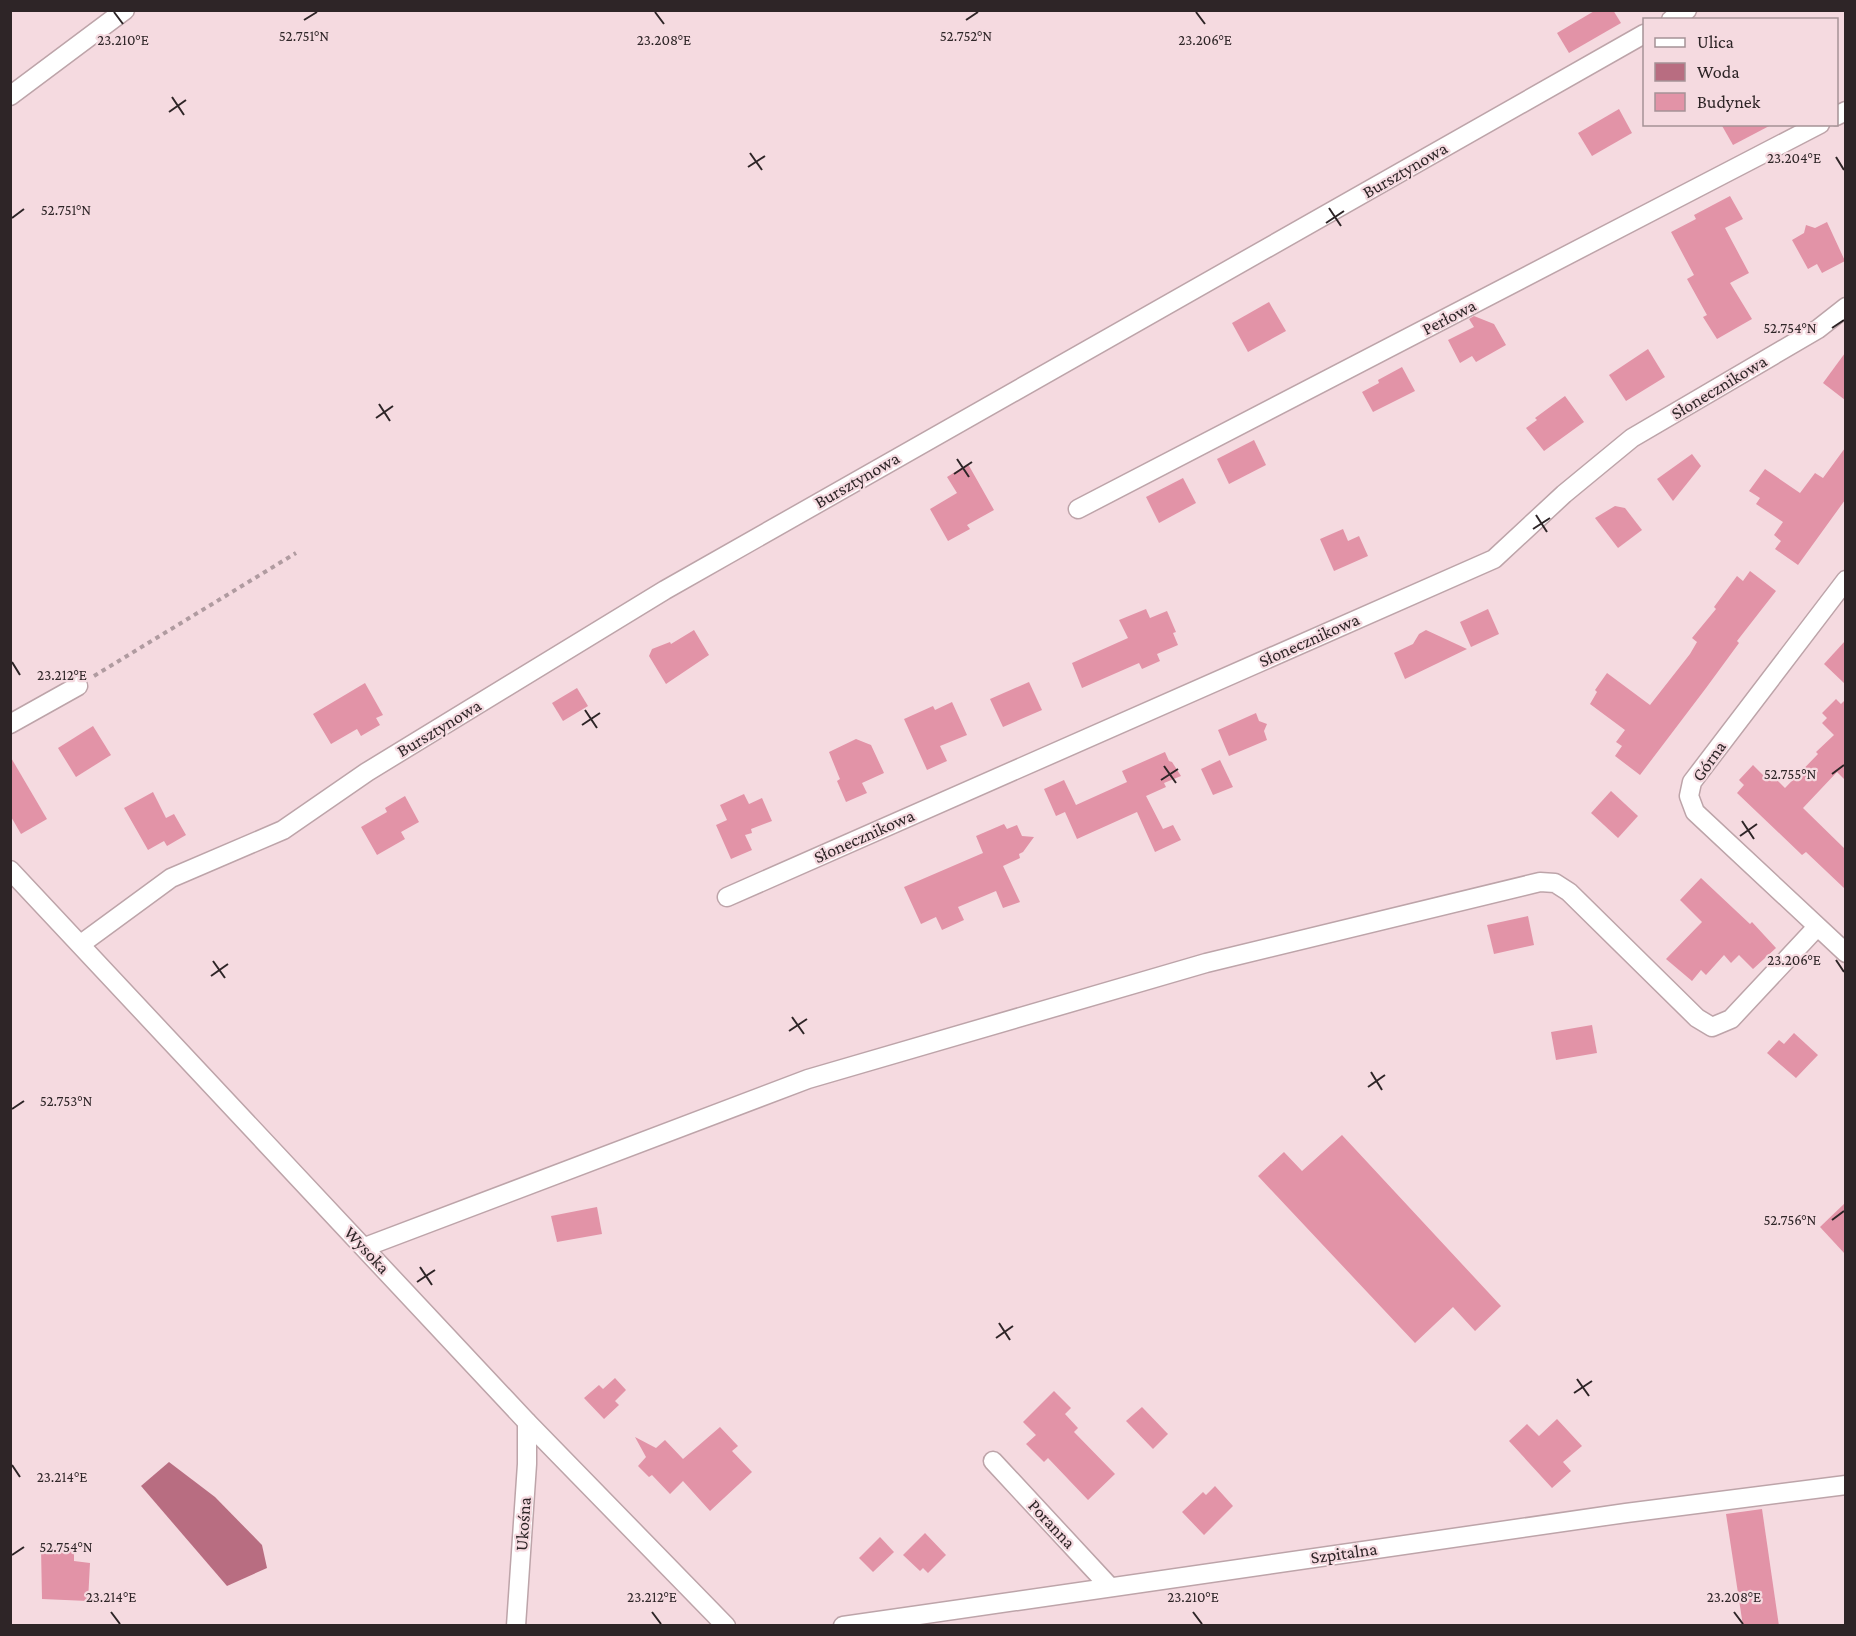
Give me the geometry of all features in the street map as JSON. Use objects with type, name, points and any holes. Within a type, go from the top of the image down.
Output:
[{"type":"street","points":[[10,96],[126,10]]},
{"type":"street","points":[[1674,18],[1687,10]]},
{"type":"street","name":"Bursztynowa","points":[[81,944],[171,878],[283,830],[367,772],[665,590],[1643,35]]},
{"type":"street","name":"Perłowa","points":[[1078,509],[1816,126]]},
{"type":"street","name":"Słonecznikowa","points":[[727,897],[1494,559],[1564,494],[1632,438],[1818,329],[1845,307]]},
{"type":"street","name":"Górna","points":[[1845,580],[1692,782],[1689,796],[1695,812],[1845,953]]},
{"type":"street","points":[[10,724],[78,686]]},
{"type":"street","name":"Wysoka","points":[[10,870],[527,1422],[726,1626]]},
{"type":"street","points":[[365,1247],[807,1079],[1206,963],[1540,882],[1555,884],[1569,892],[1697,1018],[1712,1027],[1731,1019],[1817,927]]},
{"type":"street","name":"Ukośna","points":[[516,1626],[527,1464],[527,1422]]},
{"type":"street","name":"Poranna","points":[[993,1461],[1110,1587]]},
{"type":"street","name":"Szpitalna","points":[[843,1626],[1626,1513],[1845,1485]]},
{"type":"path","points":[[78,686],[296,553]]},
{"type":"water","points":[[169,1462],[215,1497],[262,1545],[267,1568],[227,1586],[141,1486]]},
{"type":"building","points":[[1596,10],[1613,10],[1621,23],[1569,53],[1557,33]]},
{"type":"building","points":[[1619,109],[1632,133],[1592,156],[1578,133]]},
{"type":"building","points":[[1722,126],[1769,126],[1733,145]]},
{"type":"building","points":[[1730,196],[1743,219],[1725,228],[1749,273],[1730,283],[1752,319],[1717,339],[1703,317],[1707,315],[1687,279],[1694,275],[1671,232],[1696,219],[1694,215]]},
{"type":"building","points":[[1827,222],[1845,261],[1822,273],[1817,264],[1808,269],[1792,240],[1804,233],[1806,225],[1815,228]]},
{"type":"building","points":[[1269,302],[1286,331],[1248,352],[1232,323]]},
{"type":"building","points":[[1474,316],[1494,324],[1506,345],[1476,362],[1472,356],[1460,363],[1448,340],[1474,327],[1469,319]]},
{"type":"building","points":[[1648,349],[1665,377],[1626,401],[1609,375]]},
{"type":"building","points":[[1845,353],[1845,400],[1823,383]]},
{"type":"building","points":[[1402,367],[1415,391],[1373,412],[1362,392]]},
{"type":"building","points":[[1565,396],[1584,422],[1544,451],[1526,428],[1537,420],[1535,418]]},
{"type":"building","points":[[1254,440],[1266,465],[1229,484],[1217,459]]},
{"type":"building","points":[[1845,448],[1845,500],[1798,565],[1775,549],[1781,541],[1774,535],[1783,522],[1756,504],[1760,498],[1749,491],[1765,469],[1800,493],[1815,473],[1823,478]]},
{"type":"building","points":[[1692,454],[1701,466],[1673,501],[1657,479]]},
{"type":"building","points":[[968,464],[994,510],[967,525],[970,529],[948,541],[930,509],[957,493],[947,477]]},
{"type":"building","points":[[1183,478],[1196,503],[1159,523],[1146,497]]},
{"type":"building","points":[[1615,506],[1625,508],[1642,530],[1618,548],[1595,518]]},
{"type":"building","points":[[1343,529],[1348,541],[1359,536],[1368,556],[1334,571],[1320,539]]},
{"type":"building","points":[[1750,571],[1776,591],[1640,775],[1615,756],[1622,746],[1616,742],[1625,730],[1590,704],[1597,692],[1595,690],[1607,673],[1650,705],[1690,654],[1697,642],[1692,638],[1716,609],[1714,607],[1737,576],[1743,581]]},
{"type":"building","points":[[1146,609],[1150,618],[1167,611],[1176,632],[1173,633],[1178,645],[1157,654],[1160,661],[1142,669],[1139,663],[1082,688],[1072,663],[1128,638],[1119,620]]},
{"type":"building","points":[[1488,609],[1499,634],[1471,647],[1460,622]]},
{"type":"building","points":[[694,630],[709,655],[666,684],[649,656],[652,649],[670,642],[671,644]]},
{"type":"building","points":[[1426,630],[1467,649],[1405,679],[1394,653],[1413,644],[1419,634]]},
{"type":"building","points":[[1845,641],[1845,684],[1824,664]]},
{"type":"building","points":[[1029,682],[1042,710],[1003,727],[990,699]]},
{"type":"building","points":[[365,683],[383,715],[376,718],[380,725],[361,736],[357,729],[331,744],[313,714]]},
{"type":"building","points":[[577,688],[588,706],[563,721],[552,703]]},
{"type":"building","points":[[1836,699],[1841,704],[1845,700],[1845,780],[1837,772],[1803,808],[1845,849],[1845,889],[1806,852],[1802,855],[1737,793],[1744,785],[1739,780],[1753,765],[1767,779],[1771,774],[1785,788],[1834,735],[1822,723],[1827,718],[1822,713]]},
{"type":"building","points":[[952,702],[967,735],[940,746],[947,761],[927,770],[904,719],[933,706],[935,710]]},
{"type":"building","points":[[1256,713],[1259,721],[1267,724],[1264,731],[1267,740],[1229,756],[1218,730]]},
{"type":"building","points":[[93,726],[111,755],[76,777],[58,748]]},
{"type":"building","points":[[856,739],[871,745],[884,773],[862,783],[867,793],[846,802],[829,752]]},
{"type":"building","points":[[1165,752],[1181,776],[1164,783],[1166,787],[1146,796],[1163,829],[1173,825],[1181,840],[1155,852],[1137,812],[1077,839],[1065,812],[1056,816],[1044,789],[1064,780],[1076,805],[1127,782],[1122,771]]},
{"type":"building","points":[[10,756],[47,819],[21,834],[10,815]]},
{"type":"building","points":[[1220,760],[1233,787],[1213,795],[1201,769]]},
{"type":"building","points":[[1611,791],[1638,816],[1618,838],[1591,813]]},
{"type":"building","points":[[153,792],[166,818],[174,814],[186,835],[167,846],[164,841],[148,850],[124,808]]},
{"type":"building","points":[[744,794],[749,804],[762,798],[772,821],[751,829],[752,833],[745,835],[752,850],[731,859],[716,825],[727,820],[720,805]]},
{"type":"building","points":[[405,796],[419,822],[401,832],[405,839],[377,855],[361,827],[387,812],[385,808]]},
{"type":"building","points":[[1004,824],[1007,829],[1017,825],[1022,836],[1034,837],[1019,854],[1020,858],[1003,866],[1020,902],[1003,908],[996,891],[958,907],[964,920],[942,930],[936,917],[921,924],[904,887],[983,853],[976,836]]},
{"type":"building","points":[[1701,878],[1750,924],[1752,922],[1776,948],[1753,969],[1739,955],[1731,963],[1724,955],[1706,975],[1701,970],[1692,981],[1666,959],[1702,922],[1680,900]]},
{"type":"building","points":[[1528,916],[1534,945],[1494,954],[1487,925]]},
{"type":"building","points":[[1592,1025],[1597,1053],[1556,1060],[1551,1032]]},
{"type":"building","points":[[1794,1033],[1818,1055],[1796,1078],[1767,1053],[1779,1040],[1784,1044]]},
{"type":"building","points":[[1342,1135],[1501,1306],[1475,1331],[1453,1307],[1415,1343],[1258,1176],[1284,1152],[1302,1171]]},
{"type":"building","points":[[1845,1203],[1845,1254],[1820,1227]]},
{"type":"building","points":[[597,1207],[602,1234],[557,1242],[551,1216]]},
{"type":"building","points":[[615,1378],[626,1390],[615,1401],[619,1405],[604,1419],[584,1398],[599,1385],[603,1389]]},
{"type":"building","points":[[1054,1391],[1071,1408],[1065,1414],[1078,1428],[1074,1432],[1115,1474],[1088,1500],[1048,1458],[1044,1462],[1026,1444],[1036,1435],[1023,1422]]},
{"type":"building","points":[[1142,1407],[1168,1434],[1153,1449],[1126,1421]]},
{"type":"building","points":[[1557,1419],[1582,1446],[1563,1462],[1571,1471],[1552,1488],[1509,1441],[1527,1424],[1539,1436]]},
{"type":"building","points":[[720,1427],[738,1446],[732,1451],[752,1472],[710,1511],[683,1481],[670,1494],[652,1475],[649,1477],[638,1466],[646,1457],[635,1437],[656,1448],[665,1440],[683,1459]]},
{"type":"building","points":[[1215,1486],[1233,1506],[1204,1535],[1182,1512],[1203,1492],[1206,1495]]},
{"type":"building","points":[[1762,1509],[1779,1626],[1743,1626],[1726,1514]]},
{"type":"building","points":[[925,1533],[946,1555],[928,1573],[923,1568],[920,1571],[903,1555]]},
{"type":"building","points":[[880,1537],[894,1552],[873,1572],[859,1558]]},
{"type":"building","points":[[41,1548],[74,1548],[74,1561],[90,1563],[88,1601],[42,1599]]}]
